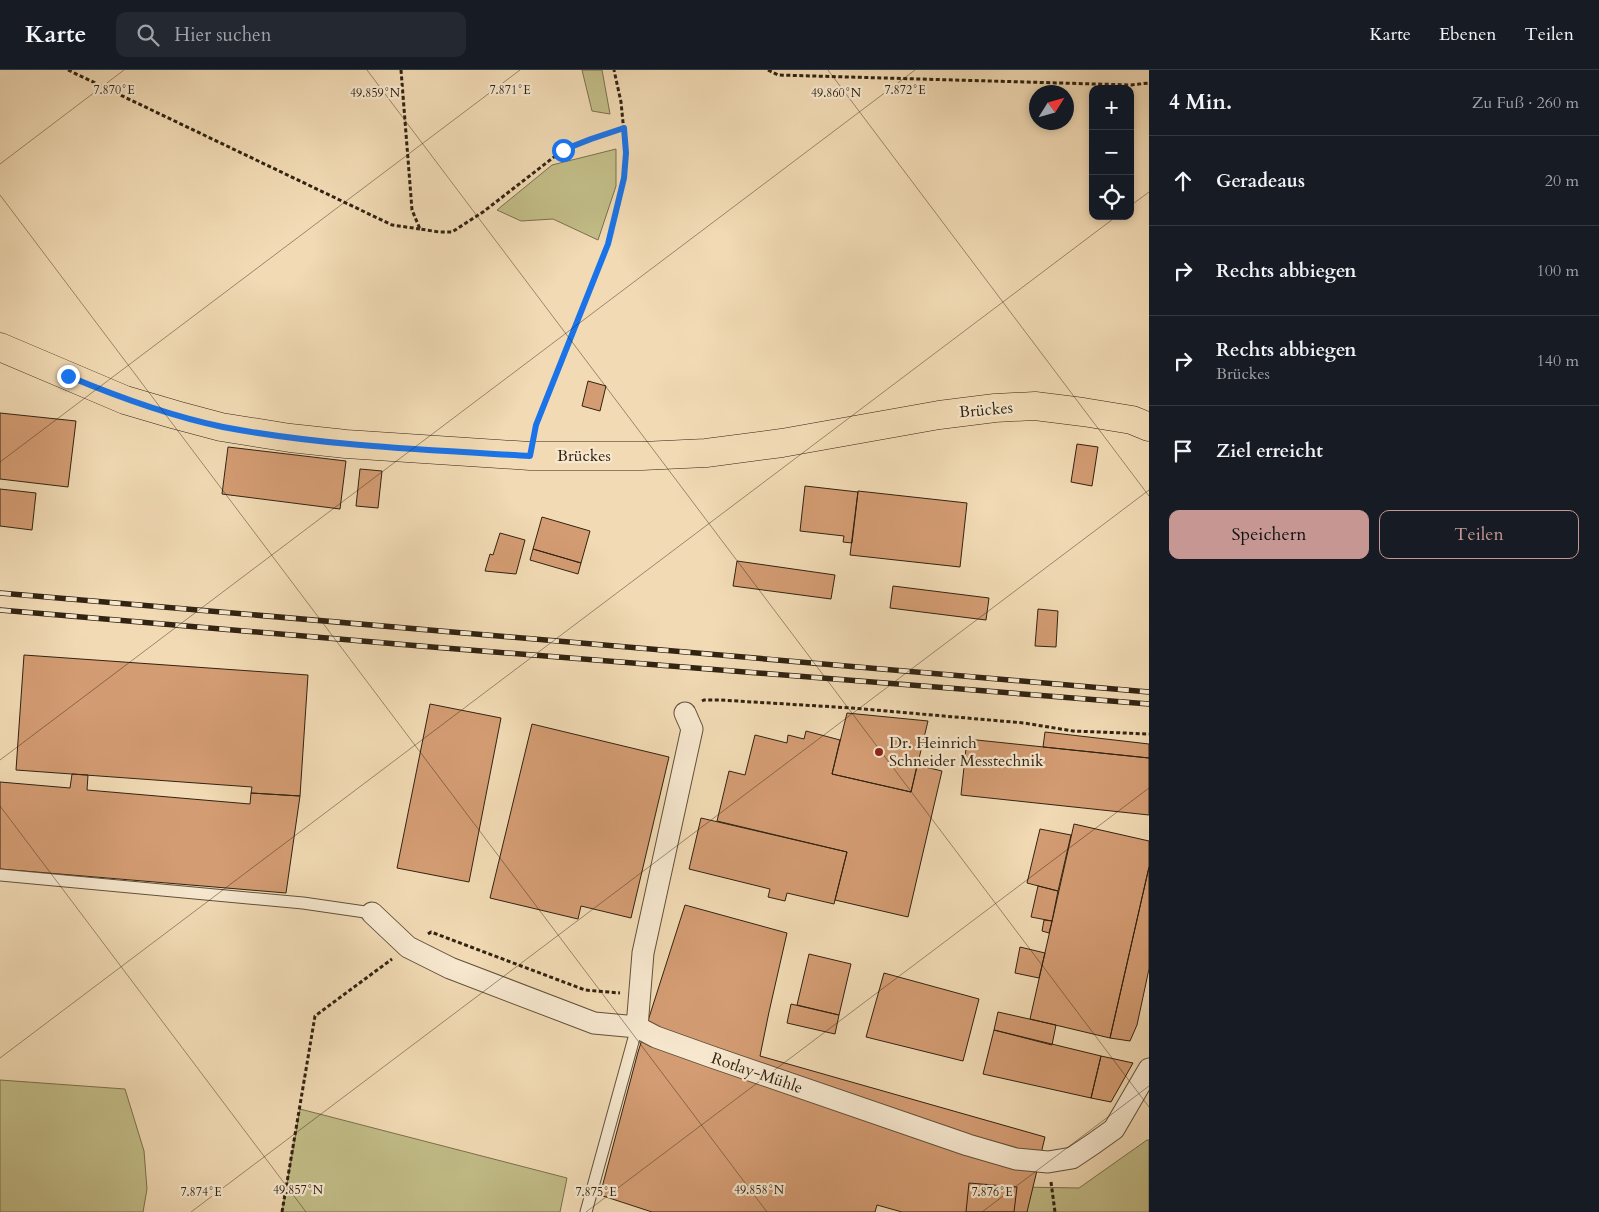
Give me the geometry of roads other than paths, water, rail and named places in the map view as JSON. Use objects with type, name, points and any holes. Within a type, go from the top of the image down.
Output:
[{"type":"main road","name":"Brückes","points":[[0,347],[126,400],[221,426],[290,438],[346,444],[530,456],[642,456],[706,453],[782,443],[939,414],[1035,406],[1132,420],[1149,426]]},
{"type":"street","points":[[372,913],[408,947],[450,968],[594,1023],[637,1027],[642,953],[692,729],[685,714]]},
{"type":"street","name":"Rotlay-Mühle","points":[[637,1027],[656,1037],[712,1058],[968,1145],[1016,1159],[1048,1162],[1072,1158],[1114,1128],[1149,1069]]},
{"type":"lane","points":[[0,875],[303,903],[372,913]]},
{"type":"lane","points":[[586,1212],[637,1027]]},
{"type":"railway","points":[[0,593],[1149,692]]},
{"type":"railway","points":[[0,610],[432,647],[1149,704]]},
{"type":"place","name":"Dr. Heinrich Schneider Messtechnik","points":[[879,752]]}]
